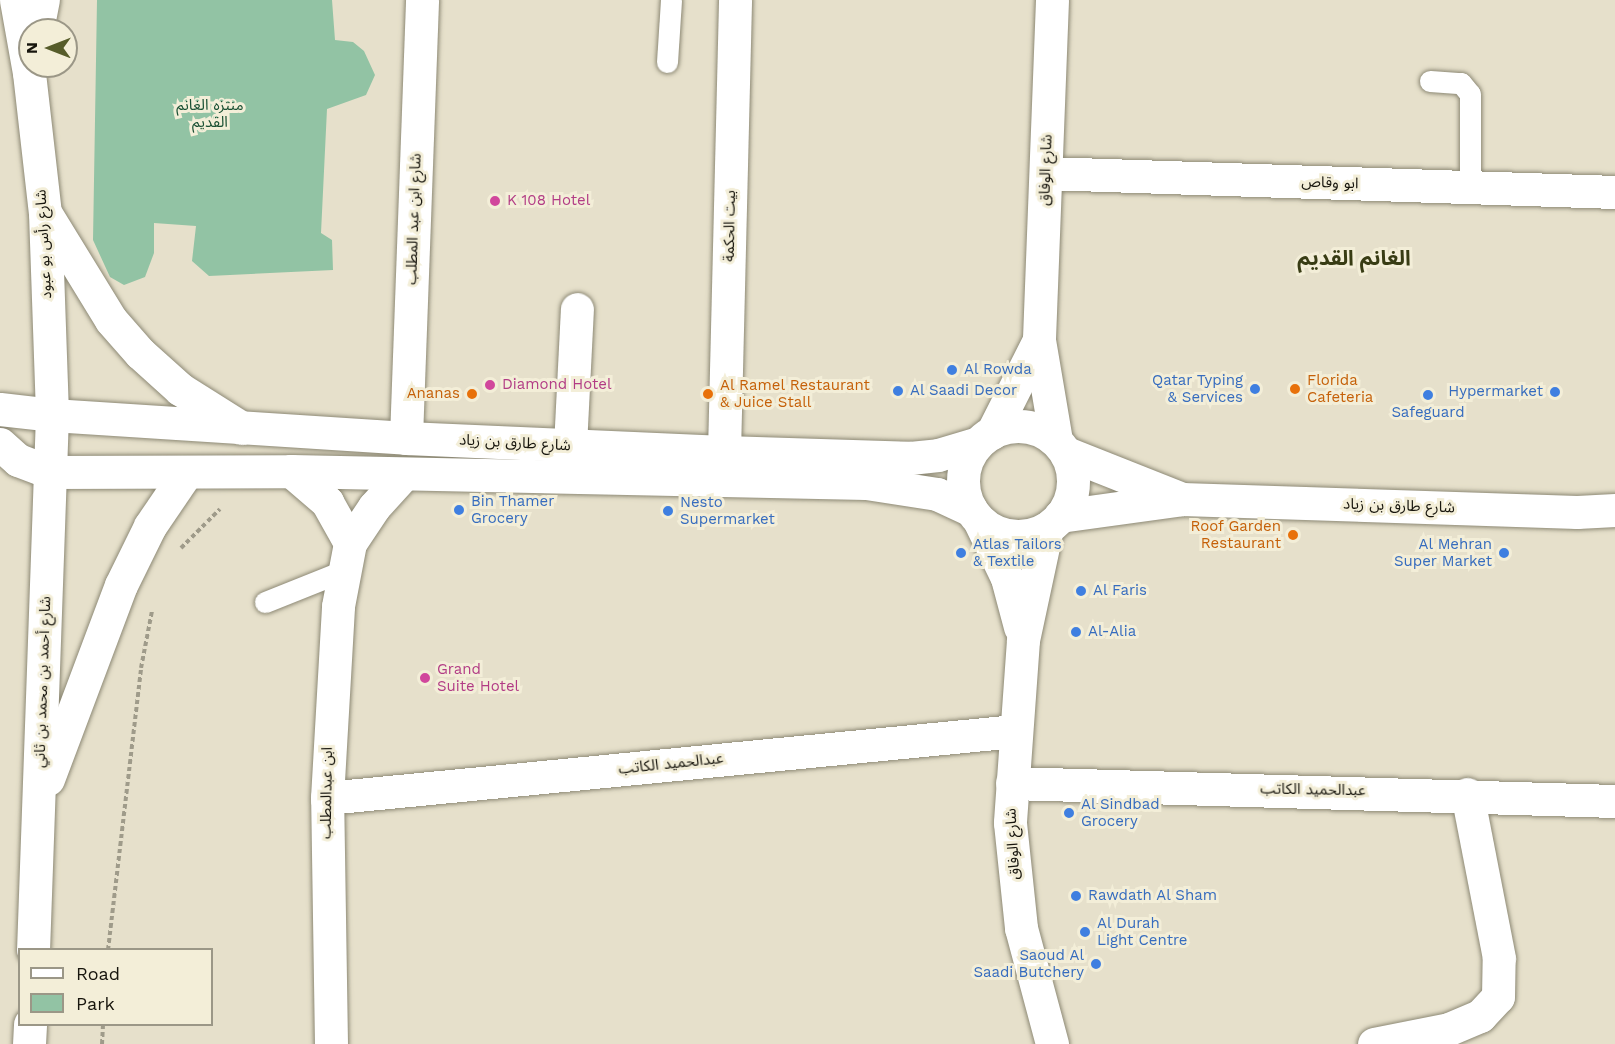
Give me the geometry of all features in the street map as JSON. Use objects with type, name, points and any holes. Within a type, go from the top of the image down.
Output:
[{"type":"street","name":"شارع رأس بو عبود","points":[[16,0],[20,18]]},
{"type":"street","points":[[39,18],[43,0]]},
{"type":"street","name":"شارع ابن عبد المطلب","points":[[406,438],[422,0]]},
{"type":"street","name":"بيت الحكمة","points":[[724,452],[735,0]]},
{"type":"street","name":"شارع الوفاق","points":[[1052,0],[1039,340],[1061,447]]},
{"type":"street","name":"شارع رأس بو عبود","points":[[31,78],[45,213],[51,415]]},
{"type":"street","name":"ابو وقاص","points":[[1046,173],[1615,192]]},
{"type":"street","points":[[45,213],[111,320],[140,353],[180,389],[242,428]]},
{"type":"street","points":[[570,446],[577,309]]},
{"type":"street","name":"شارع الوفاق","points":[[985,438],[1039,340]]},
{"type":"street","name":"شارع طارق بن زياد","points":[[0,409],[51,415],[406,438],[910,458],[938,455],[985,438]]},
{"type":"street","name":"شارع أحمد بن محمد بن ثاني","points":[[33,948],[51,415]]},
{"type":"street","points":[[0,469],[50,472],[277,472],[866,483],[937,494],[975,515],[994,531],[1012,536],[1030,536],[1054,522],[1073,486],[1061,447],[1025,426],[985,438],[968,458],[964,478],[975,515]]},
{"type":"street","points":[[0,444],[18,460],[50,472]]},
{"type":"street","name":"شارع طارق بن زياد","points":[[1061,447],[1182,499]]},
{"type":"street","points":[[277,472],[327,502],[348,556]]},
{"type":"street","points":[[38,806],[121,585],[150,526],[186,473]]},
{"type":"street","name":"ابن عبدالمطلب","points":[[331,1044],[327,798],[332,670],[348,556],[374,507],[403,475]]},
{"type":"street","name":"شارع طارق بن زياد","points":[[1054,522],[1182,499],[1577,512],[1615,510]]},
{"type":"street","name":"شارع الوفاق","points":[[975,515],[1007,578],[1023,640]]},
{"type":"street","name":"شارع الوفاق","points":[[1052,1044],[1021,928],[1013,876],[1012,783],[1023,640],[1054,522]]},
{"type":"street","name":"عبدالحميد الكاتب","points":[[327,798],[1015,731]]},
{"type":"street","name":"عبدالحميد الكاتب","points":[[1012,783],[1467,794],[1615,801]]},
{"type":"street","points":[[1374,1044],[1449,1029],[1480,1016],[1498,998],[1499,958],[1467,794]]},
{"type":"street","points":[[29,1044],[30,1026]]},
{"type":"lane","points":[[667,62],[671,0]]},
{"type":"lane","points":[[1430,81],[1461,83],[1470,94],[1470,187]]},
{"type":"lane","points":[[265,602],[348,556]]},
{"type":"path","points":[[176,558],[221,508],[277,472]]},
{"type":"path","points":[[108,948],[141,668],[153,606]]},
{"type":"path","points":[[102,1044],[103,1026]]},
{"type":"green space","name":"منتزه الغانم القديم","points":[[97,0],[332,0],[335,40],[353,42],[364,51],[375,75],[366,95],[327,109],[321,233],[332,240],[333,270],[209,276],[192,261],[196,226],[154,223],[154,253],[145,277],[124,285],[110,277],[93,240]]},
{"type":"place","name":"K 108 Hotel","points":[[495,201]]},
{"type":"place","name":"Al Rowda","points":[[952,370]]},
{"type":"place","name":"Diamond Hotel","points":[[490,385]]},
{"type":"place","name":"Qatar Typing & Services","points":[[1255,389]]},
{"type":"place","name":"Florida Cafeteria","points":[[1295,389]]},
{"type":"place","name":"Al Saadi Decor","points":[[898,391]]},
{"type":"place","name":"Hypermarket","points":[[1555,392]]},
{"type":"place","name":"Ananas","points":[[472,394]]},
{"type":"place","name":"Al Ramel Restaurant & Juice Stall","points":[[708,394]]},
{"type":"place","name":"Safeguard","points":[[1428,395]]},
{"type":"place","name":"Bin Thamer Grocery","points":[[459,510]]},
{"type":"place","name":"Nesto Supermarket","points":[[668,511]]},
{"type":"place","name":"Roof Garden Restaurant","points":[[1293,535]]},
{"type":"place","name":"Atlas Tailors & Textile","points":[[961,553]]},
{"type":"place","name":"Al Mehran Super Market","points":[[1504,553]]},
{"type":"place","name":"Al Faris","points":[[1081,591]]},
{"type":"place","name":"Al-Alia","points":[[1076,632]]},
{"type":"place","name":"Grand Suite Hotel","points":[[425,678]]},
{"type":"place","name":"Al Sindbad Grocery","points":[[1069,813]]},
{"type":"place","name":"Rawdath Al Sham","points":[[1076,896]]},
{"type":"place","name":"Al Durah Light Centre","points":[[1085,932]]},
{"type":"place","name":"Saoud Al Saadi Butchery","points":[[1096,964]]},
{"type":"district","name":"الغانم القديم","points":[[1354,258]]}]
